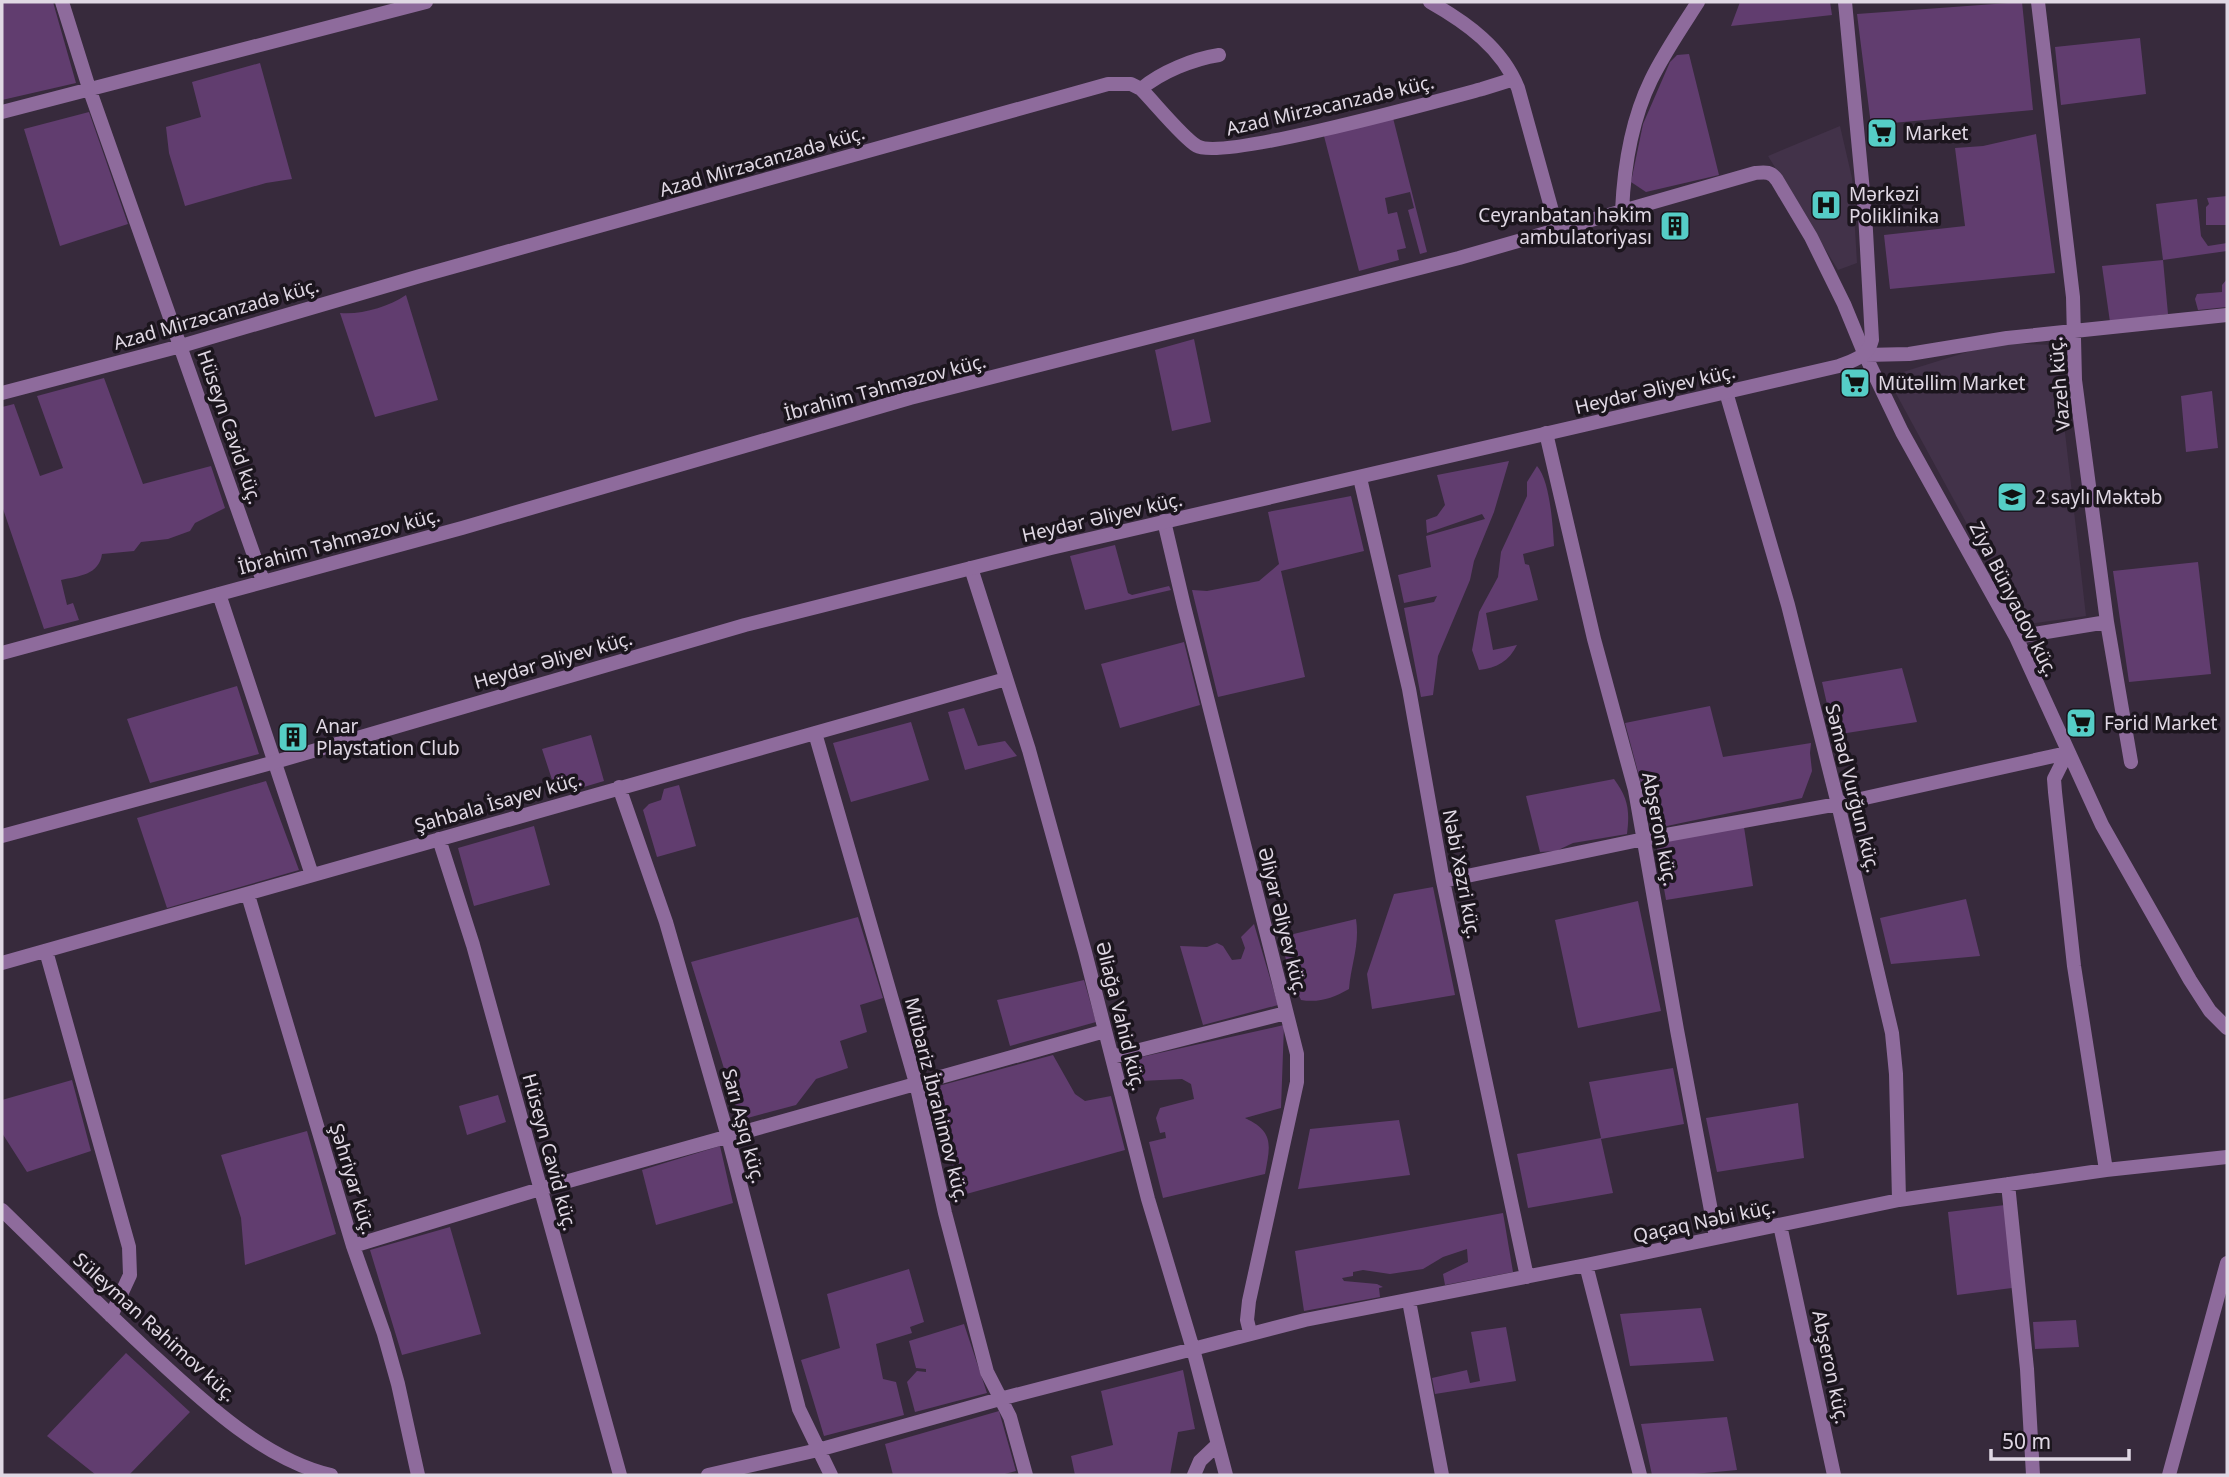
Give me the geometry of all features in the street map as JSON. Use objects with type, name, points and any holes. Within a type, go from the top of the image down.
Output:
[{"type":"street","name":"Hüseyn Cavid küç.","points":[[62,2],[89,88],[262,581]]},
{"type":"street","points":[[2,112],[426,2]]},
{"type":"street","points":[[1430,2],[1453,15],[1493,47],[1514,79],[1557,229]]},
{"type":"street","points":[[1622,211],[1624,170],[1642,103],[1650,81],[1698,2]]},
{"type":"street","points":[[1845,2],[1870,278],[1872,340],[1865,355]]},
{"type":"street","name":"Vazeh küç.","points":[[2038,2],[2073,297],[2075,380],[2107,622],[2131,762]]},
{"type":"street","points":[[1141,89],[1150,81],[1202,58],[1219,55]]},
{"type":"street","name":"Azad Mirzəcanzadə küç.","points":[[2,393],[1108,84],[1131,84],[1141,89],[1197,147],[1221,149],[1279,139],[1514,79]]},
{"type":"street","name":"İbrahim Təhməzov küç.","points":[[2,653],[462,528],[910,398],[1460,258],[1755,173],[1767,172],[1773,174],[1777,180]]},
{"type":"street","name":"Ziya Bünyadov küç.","points":[[1777,180],[1811,237],[1902,432],[2016,638],[2102,825],[2177,959],[2210,1011],[2227,1028]]},
{"type":"street","name":"Heydər Əliyev küç.","points":[[2,836],[275,762],[745,625],[1164,521],[1839,366],[1865,355],[1909,355],[2007,338],[2227,314]]},
{"type":"street","name":"Səməd Vurğun küç.","points":[[1726,392],[1788,605],[1892,1033],[1896,1074],[1899,1200]]},
{"type":"street","name":"Abşeron küç.","points":[[1546,433],[1594,639],[1635,790],[1716,1237]]},
{"type":"street","name":"Nəbi Xəzri küç.","points":[[1360,478],[1409,689],[1443,881],[1527,1277]]},
{"type":"street","name":"Əliyar Əliyev küç.","points":[[1164,521],[1297,1054],[1297,1083],[1249,1301],[1247,1320],[1250,1332]]},
{"type":"street","name":"Əliağa Vahid küç.","points":[[971,568],[1029,750],[1226,1475]]},
{"type":"street","points":[[219,594],[312,875]]},
{"type":"street","points":[[2016,638],[2107,622]]},
{"type":"street","name":"Şahbala İsayev küç.","points":[[2,963],[1006,678]]},
{"type":"street","name":"Mübariz İbrahimov küç.","points":[[815,733],[916,1083],[971,1316],[987,1372],[1010,1417],[1026,1475]]},
{"type":"street","points":[[1443,881],[1644,839],[1838,804],[2067,753]]},
{"type":"street","points":[[2067,753],[2054,779],[2055,792],[2074,966],[2106,1170]]},
{"type":"street","name":"Sarı Aşıq küç.","points":[[619,786],[666,922],[727,1137],[799,1409],[831,1475]]},
{"type":"street","name":"Hüseyn Cavid küç.","points":[[439,839],[474,945],[620,1475]]},
{"type":"street","name":"Şəhriyar küç.","points":[[248,895],[353,1246],[394,1371],[418,1475]]},
{"type":"street","points":[[46,951],[129,1247],[130,1275],[111,1316]]},
{"type":"street","points":[[1112,1057],[1286,1013]]},
{"type":"street","points":[[353,1246],[540,1189],[1105,1031]]},
{"type":"street","name":"Qaçaq Nəbi küç.","points":[[708,1475],[818,1450],[1000,1398],[1305,1320],[1899,1200],[2106,1170],[2227,1157]]},
{"type":"street","points":[[2008,1184],[2027,1369],[2034,1475]]},
{"type":"street","name":"Süleyman Rəhimov küç.","points":[[2,1210],[203,1401],[271,1450],[299,1465],[331,1475]]},
{"type":"street","name":"Abşeron küç.","points":[[1780,1225],[1834,1475]]},
{"type":"street","points":[[2169,1475],[2227,1263]]},
{"type":"street","points":[[1586,1265],[1640,1475]]},
{"type":"street","points":[[1409,1301],[1442,1475]]},
{"type":"street","points":[[1194,1475],[1200,1461],[1218,1444]]},
{"type":"shaded area","points":[[2,2],[53,2],[76,83],[2,100]]},
{"type":"shaded area","points":[[1740,2],[1830,2],[1832,15],[1731,26]]},
{"type":"shaded area","points":[[2022,2],[2033,110],[1871,125],[1857,14]]},
{"type":"shaded area","points":[[2140,38],[2146,94],[2061,105],[2055,47]]},
{"type":"shaded area","points":[[1689,54],[1719,175],[1646,192],[1631,182],[1643,124],[1670,62],[1677,55]]},
{"type":"shaded area","points":[[260,63],[292,179],[266,183],[185,206],[169,153],[166,127],[201,117],[192,82]]},
{"type":"shaded area","points":[[89,112],[128,224],[60,246],[24,129]]},
{"type":"shaded area","points":[[1393,118],[1427,252],[1420,254],[1408,210],[1414,208],[1410,192],[1385,198],[1388,214],[1397,212],[1406,248],[1397,250],[1399,260],[1359,271],[1324,136]]},
{"type":"shaded area","name":"Mərkəzi Poliklinika","points":[[1840,126],[1852,178],[1857,263],[1838,270],[1768,156]]},
{"type":"shaded area","points":[[2036,134],[2055,273],[1890,289],[1884,235],[1965,226],[1955,148],[1983,146]]},
{"type":"shaded area","points":[[2227,196],[2227,225],[2206,225],[2206,207],[2209,204],[2207,198]]},
{"type":"shaded area","points":[[2197,199],[2201,236],[2208,246],[2227,243],[2227,251],[2163,260],[2156,204]]},
{"type":"shaded area","points":[[2163,260],[2168,314],[2110,322],[2102,266]]},
{"type":"shaded area","points":[[2227,279],[2227,307],[2198,310],[2195,299],[2197,294],[2222,292],[2222,285]]},
{"type":"shaded area","points":[[406,295],[438,400],[375,417],[340,313],[374,309]]},
{"type":"shaded area","points":[[1194,339],[1211,422],[1172,431],[1155,350]]},
{"type":"shaded area","name":"2 saylı Məktəb","points":[[1996,343],[2055,345],[2086,616],[2022,625],[1887,377]]},
{"type":"shaded area","points":[[104,378],[143,484],[211,466],[225,508],[195,523],[190,531],[168,539],[141,542],[134,551],[102,554],[97,566],[92,570],[81,576],[61,580],[67,605],[73,603],[79,620],[44,629],[2,506],[2,407],[14,404],[40,476],[63,468],[37,396]]},
{"type":"shaded area","points":[[2212,391],[2218,448],[2186,452],[2181,396]]},
{"type":"shaded area","points":[[1509,461],[1494,512],[1474,561],[1470,580],[1438,656],[1433,695],[1421,697],[1404,608],[1434,602],[1437,596],[1404,603],[1398,575],[1431,567],[1426,536],[1485,519],[1482,514],[1427,533],[1426,520],[1437,516],[1445,505],[1437,475]]},
{"type":"shaded area","points":[[1537,466],[1548,492],[1554,546],[1523,554],[1525,564],[1529,565],[1538,600],[1486,613],[1493,650],[1517,645],[1502,663],[1479,670],[1472,650],[1479,612],[1498,577],[1501,552],[1527,496],[1527,482]]},
{"type":"shaded area","points":[[1351,496],[1364,551],[1281,571],[1305,677],[1218,697],[1192,590],[1207,591],[1259,581],[1279,564],[1268,512]]},
{"type":"shaded area","points":[[1115,545],[1128,593],[1132,595],[1169,586],[1171,590],[1085,610],[1070,556]]},
{"type":"shaded area","points":[[2198,562],[2211,674],[2129,682],[2113,571]]},
{"type":"shaded area","points":[[1184,642],[1200,705],[1120,728],[1101,664]]},
{"type":"shaded area","points":[[1902,668],[1917,722],[1834,735],[1822,682]]},
{"type":"shaded area","points":[[237,686],[259,754],[150,783],[127,719]]},
{"type":"shaded area","points":[[1710,706],[1723,757],[1811,743],[1812,771],[1802,798],[1653,829],[1625,723]]},
{"type":"shaded area","points":[[964,708],[978,746],[1005,741],[1017,756],[965,770],[948,712]]},
{"type":"shaded area","points":[[911,722],[929,780],[851,802],[833,743]]},
{"type":"shaded area","points":[[591,735],[604,781],[557,795],[542,749]]},
{"type":"shaded area","points":[[1614,779],[1627,805],[1627,834],[1573,843],[1556,851],[1540,852],[1526,796]]},
{"type":"shaded area","points":[[266,781],[299,870],[167,908],[137,818]]},
{"type":"shaded area","points":[[679,785],[696,846],[657,857],[643,810],[649,804],[661,800],[664,789]]},
{"type":"shaded area","points":[[534,826],[550,885],[474,906],[458,848]]},
{"type":"shaded area","points":[[1744,827],[1753,886],[1666,900],[1656,843]]},
{"type":"shaded area","points":[[1433,887],[1455,995],[1372,1009],[1367,974],[1394,894]]},
{"type":"shaded area","points":[[1966,899],[1980,956],[1891,964],[1880,918]]},
{"type":"shaded area","points":[[1638,901],[1661,1011],[1578,1028],[1555,920]]},
{"type":"shaded area","points":[[858,917],[883,998],[860,1005],[867,1032],[840,1041],[848,1068],[816,1079],[796,1105],[740,1120],[691,962]]},
{"type":"shaded area","points":[[1356,919],[1356,946],[1349,989],[1326,999],[1301,1000],[1289,974],[1281,937]]},
{"type":"shaded area","points":[[1254,924],[1278,1005],[1203,1025],[1180,946],[1207,947],[1217,943],[1223,946],[1232,960],[1241,959],[1245,948],[1241,937]]},
{"type":"shaded area","points":[[1084,980],[1096,1022],[1010,1046],[997,1000]]},
{"type":"shaded area","points":[[1284,1025],[1281,1108],[1245,1118],[1266,1134],[1269,1148],[1265,1174],[1163,1198],[1149,1142],[1166,1138],[1165,1132],[1160,1133],[1156,1118],[1160,1108],[1194,1099],[1191,1084],[1182,1079],[1134,1083],[1128,1060]]},
{"type":"shaded area","points":[[1053,1055],[1075,1094],[1085,1101],[1111,1096],[1125,1150],[959,1196],[935,1087]]},
{"type":"shaded area","points":[[1673,1068],[1684,1124],[1601,1139],[1613,1193],[1528,1208],[1517,1154],[1601,1138],[1589,1082]]},
{"type":"shaded area","points":[[72,1080],[91,1151],[27,1172],[2,1133],[2,1100]]},
{"type":"shaded area","points":[[498,1095],[506,1122],[467,1135],[459,1106]]},
{"type":"shaded area","points":[[1798,1103],[1804,1158],[1717,1172],[1706,1118]]},
{"type":"shaded area","points":[[1399,1120],[1410,1175],[1298,1189],[1310,1129]]},
{"type":"shaded area","points":[[307,1131],[336,1234],[245,1265],[241,1218],[221,1155]]},
{"type":"shaded area","points":[[720,1146],[733,1203],[656,1225],[642,1170]]},
{"type":"shaded area","points":[[2005,1205],[2012,1288],[1957,1295],[1948,1212]]},
{"type":"shaded area","points":[[1503,1213],[1513,1272],[1445,1285],[1443,1274],[1468,1262],[1467,1249],[1443,1257],[1423,1269],[1390,1274],[1363,1270],[1353,1272],[1353,1276],[1342,1278],[1344,1281],[1377,1284],[1383,1287],[1379,1288],[1380,1297],[1304,1311],[1295,1251]]},
{"type":"shaded area","points":[[450,1227],[481,1334],[402,1355],[370,1250]]},
{"type":"shaded area","points":[[909,1269],[924,1322],[910,1327],[912,1333],[876,1344],[883,1379],[896,1382],[904,1415],[824,1436],[801,1360],[840,1348],[827,1294]]},
{"type":"shaded area","points":[[1701,1308],[1714,1361],[1630,1366],[1620,1314]]},
{"type":"shaded area","points":[[2076,1320],[2079,1347],[2035,1349],[2033,1322]]},
{"type":"shaded area","points":[[964,1324],[987,1393],[915,1412],[907,1382],[917,1371],[926,1372],[926,1369],[916,1368],[909,1341]]},
{"type":"shaded area","points":[[1506,1327],[1516,1381],[1435,1394],[1432,1378],[1467,1370],[1470,1383],[1480,1381],[1471,1332]]},
{"type":"shaded area","points":[[126,1353],[190,1412],[129,1475],[96,1475],[47,1436]]},
{"type":"shaded area","points":[[1183,1370],[1195,1429],[1178,1432],[1170,1475],[1075,1475],[1071,1456],[1113,1445],[1101,1391]]},
{"type":"shaded area","points":[[999,1411],[1016,1471],[1001,1475],[893,1475],[885,1444]]},
{"type":"shaded area","points":[[1727,1417],[1737,1470],[1652,1475],[1641,1424]]},
{"type":"place","name":"Market","points":[[1882,133]]},
{"type":"place","name":"Mərkəzi Poliklinika","points":[[1826,205]]},
{"type":"place","name":"Ceyranbatan həkim ambulatoriyası","points":[[1675,226]]},
{"type":"place","name":"Mütəllim Market","points":[[1855,383]]},
{"type":"place","name":"2 saylı Məktəb","points":[[2012,497]]},
{"type":"place","name":"Fərid Market","points":[[2081,723]]},
{"type":"place","name":"Anar Playstation Club","points":[[293,737]]}]
